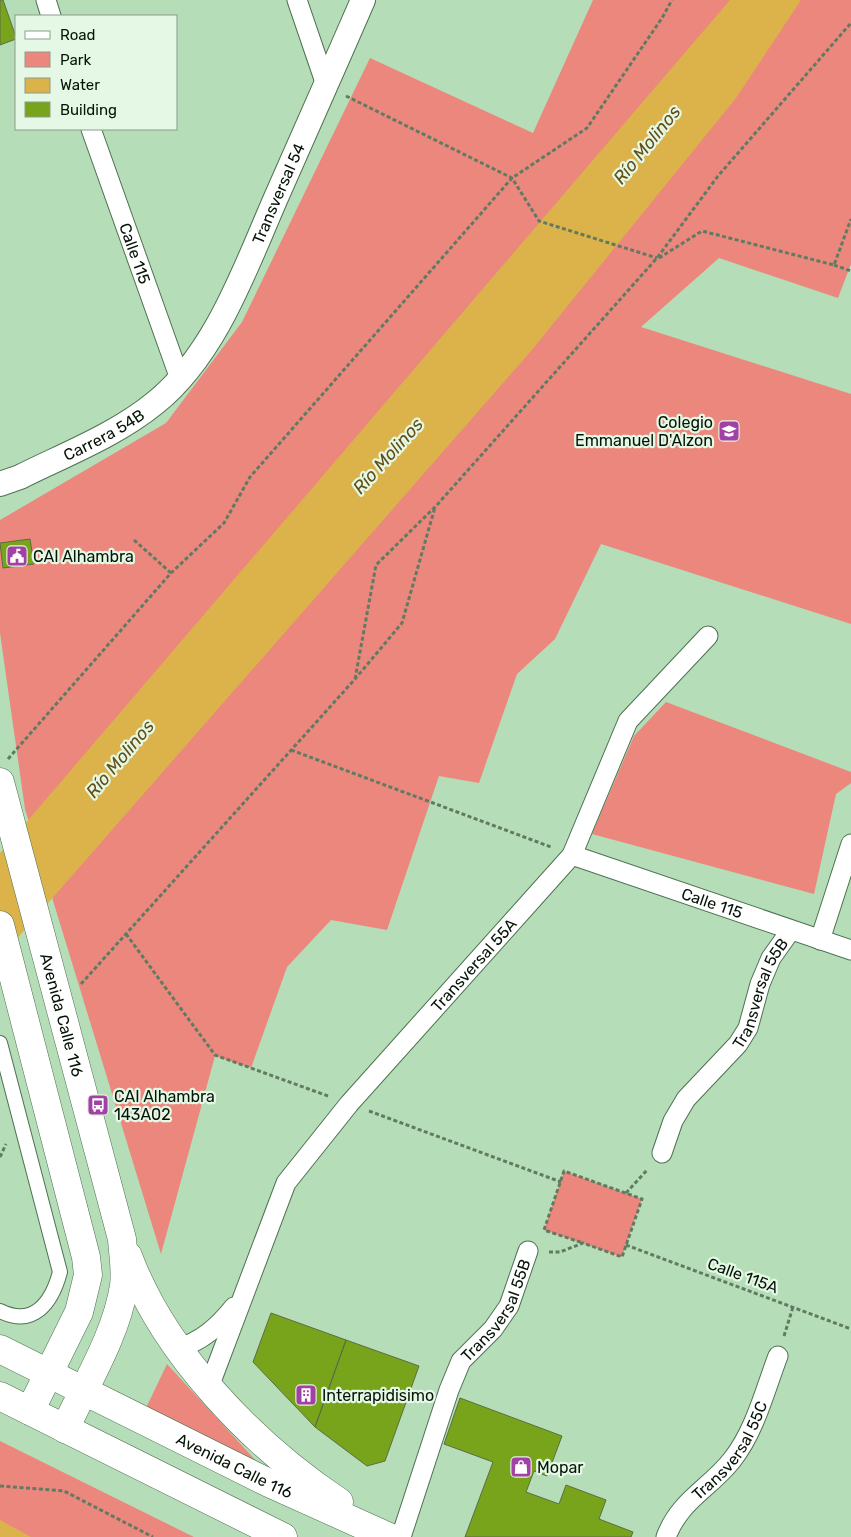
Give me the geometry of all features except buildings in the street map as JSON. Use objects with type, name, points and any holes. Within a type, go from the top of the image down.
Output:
[{"type":"main road","name":"Avenida Calle 116","points":[[3,772],[11,826],[122,1239],[124,1285],[118,1308],[111,1330],[65,1429]]},
{"type":"main road","points":[[0,925],[88,1275],[80,1312],[30,1411]]},
{"type":"main road","points":[[122,1239],[152,1310],[177,1348],[209,1387],[250,1429],[298,1473],[390,1537]]},
{"type":"main road","name":"Avenida Calle 116","points":[[0,1349],[286,1491],[390,1537]]},
{"type":"main road","points":[[0,1396],[283,1537]]},
{"type":"street","points":[[46,0],[52,15]]},
{"type":"street","points":[[297,0],[326,86]]},
{"type":"street","name":"Transversal 54","points":[[180,379],[218,324],[363,0]]},
{"type":"street","name":"Calle 115","points":[[91,130],[180,379]]},
{"type":"street","name":"Carrera 54B","points":[[0,495],[10,481],[134,419],[156,402],[180,379]]},
{"type":"street","name":"Transversal 55A","points":[[209,1387],[286,1183],[349,1104],[572,855],[628,721],[708,636]]},
{"type":"street","points":[[820,940],[851,844]]},
{"type":"street","name":"Calle 115","points":[[572,855],[851,950]]},
{"type":"street","name":"Transversal 55B","points":[[662,1153],[673,1121],[686,1099],[738,1044],[748,1028],[760,984],[771,958],[791,930]]},
{"type":"street","points":[[0,1043],[60,1272],[55,1291],[46,1304],[36,1311],[21,1317],[9,1316],[0,1311]]},
{"type":"street","name":"Transversal 55B","points":[[401,1537],[449,1390],[461,1361],[493,1329],[509,1306],[528,1251]]},
{"type":"street","name":"Transversal 55A","points":[[177,1348],[190,1344],[212,1332],[243,1296]]},
{"type":"street","name":"Transversal 55C","points":[[666,1537],[680,1510],[731,1462],[743,1444],[778,1356]]},
{"type":"path","points":[[3,772],[171,573],[224,523],[250,477],[512,178],[587,128],[662,18],[672,0]]},
{"type":"path","points":[[355,679],[376,564],[436,506],[655,260],[718,176],[851,23]]},
{"type":"path","points":[[326,86],[512,178],[539,221],[612,243],[655,260]]},
{"type":"path","points":[[834,265],[851,219]]},
{"type":"path","points":[[655,260],[702,231],[851,271]]},
{"type":"path","points":[[61,1008],[355,679],[402,623],[436,506]]},
{"type":"path","points":[[134,540],[171,573]]},
{"type":"path","points":[[291,750],[572,855]]},
{"type":"path","points":[[126,934],[215,1055],[561,1182]]},
{"type":"path","points":[[626,1193],[662,1153]]},
{"type":"path","points":[[564,1171],[626,1193],[642,1199],[622,1257],[544,1230],[564,1171]]},
{"type":"path","points":[[528,1251],[560,1252],[583,1243]]},
{"type":"path","name":"Calle 115A","points":[[626,1245],[851,1329]]},
{"type":"path","points":[[778,1356],[793,1307]]},
{"type":"path","points":[[0,1486],[64,1491],[153,1537]]},
{"type":"green space","points":[[593,0],[851,0],[851,264],[838,298],[719,258],[641,327],[851,394],[851,624],[601,544],[555,639],[517,674],[479,783],[439,776],[387,930],[331,920],[287,967],[251,1068],[215,1056],[161,1254],[25,809],[0,633],[0,520],[166,423],[242,322],[370,58],[533,133]]},
{"type":"green space","points":[[666,702],[851,772],[851,783],[836,794],[814,894],[592,834],[634,736]]},
{"type":"green space","points":[[564,1171],[642,1199],[622,1257],[544,1230]]},
{"type":"green space","points":[[167,1364],[260,1465],[146,1408]]},
{"type":"green space","points":[[0,1441],[194,1537],[0,1537]]},
{"type":"water","name":"Río Molinos","points":[[730,0],[801,0],[736,98],[531,351],[0,958],[0,853]]},
{"type":"water","points":[[0,1520],[31,1537],[0,1537]]},
{"type":"place","name":"Colegio Emmanuel D'Alzon","points":[[729,431]]},
{"type":"place","name":"CAI Alhambra","points":[[17,556]]},
{"type":"place","name":"CAI Alhambra 143A02","points":[[98,1105]]},
{"type":"place","name":"Interrapidisimo","points":[[306,1395]]},
{"type":"place","name":"Mopar","points":[[521,1467]]}]
